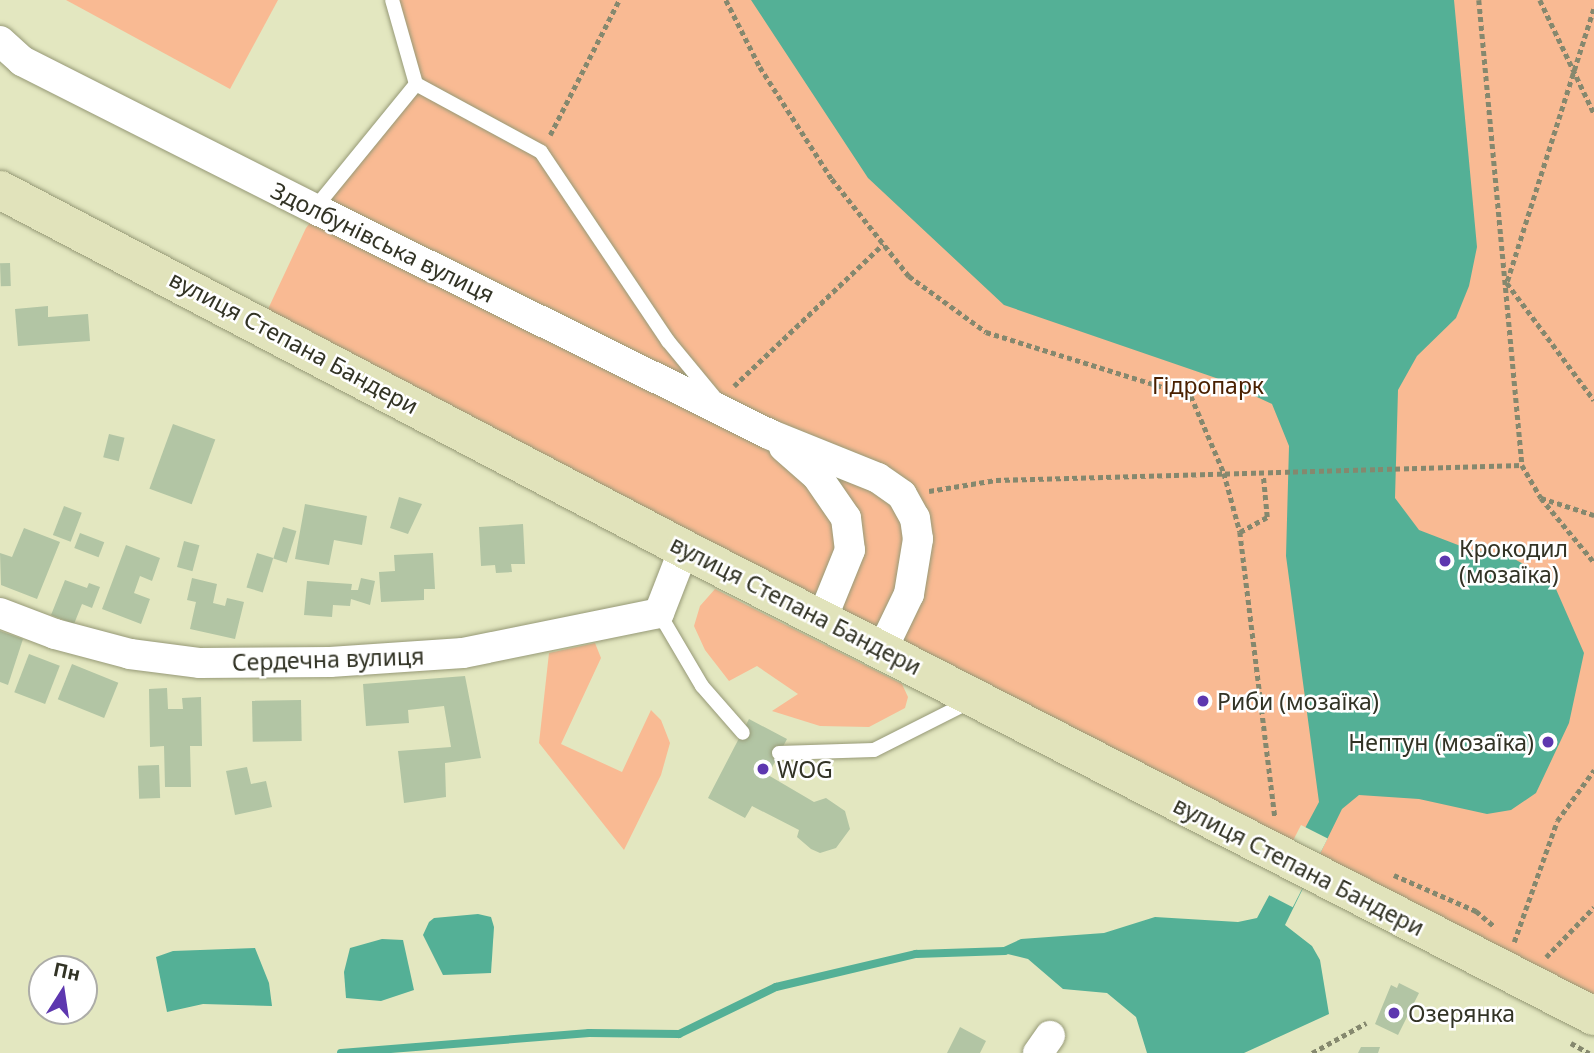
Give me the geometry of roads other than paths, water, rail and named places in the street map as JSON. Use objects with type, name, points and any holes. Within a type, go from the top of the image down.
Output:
[{"type":"main road","name":"вулиця Степана Бандери","points":[[0,190],[684,549],[976,698],[1538,965],[1594,1016]]},
{"type":"street","name":"Здолбунівська вулиця","points":[[0,41],[23,61],[315,208],[722,407],[771,435],[878,478],[902,495],[915,517],[918,539],[909,594],[882,650]]},
{"type":"street","name":"Здолбунівська вулиця","points":[[771,435],[817,476],[846,518],[850,550],[822,619]]},
{"type":"street","points":[[659,613],[684,549]]},
{"type":"street","name":"Сердечна вулиця","points":[[0,612],[55,634],[130,654],[200,663],[330,662],[463,653],[659,613]]},
{"type":"lane","points":[[392,0],[416,83],[541,152],[668,341],[722,407]]},
{"type":"lane","points":[[315,208],[416,83]]},
{"type":"lane","points":[[659,613],[702,686],[743,733]]},
{"type":"lane","points":[[779,753],[874,750],[976,698]]},
{"type":"water","points":[[751,0],[1454,0],[1477,247],[1469,286],[1456,318],[1417,356],[1398,390],[1395,498],[1419,530],[1471,550],[1509,556],[1552,580],[1584,653],[1569,723],[1536,793],[1511,810],[1487,814],[1419,799],[1359,795],[1342,809],[1285,925],[1312,946],[1320,960],[1329,1014],[1244,1053],[1147,1053],[1136,1017],[1107,993],[1063,989],[1028,959],[995,951],[1021,939],[1104,933],[1155,917],[1238,922],[1257,918],[1319,802],[1286,556],[1289,446],[1272,404],[1216,378],[1004,305],[868,178]]},
{"type":"water","points":[[478,914],[491,917],[494,927],[491,973],[443,975],[423,935],[429,922],[434,918]]},
{"type":"water","points":[[382,939],[403,940],[414,990],[381,1001],[346,998],[344,972],[350,948]]},
{"type":"water","points":[[255,948],[269,983],[272,1006],[203,1004],[167,1012],[156,957],[173,951]]},
{"type":"waterway","points":[[341,1053],[589,1033],[679,1034],[776,987],[916,954],[1005,951]]},
{"type":"place","name":"Крокодил (мозаїка)","points":[[1445,561]]},
{"type":"place","name":"Риби (мозаїка)","points":[[1203,701]]},
{"type":"place","name":"Нептун (мозаїка)","points":[[1548,742]]},
{"type":"place","name":"WOG","points":[[763,769]]},
{"type":"place","name":"Озерянка","points":[[1394,1013]]},
{"type":"park label","name":"Гідропарк","points":[[1208,385]]}]
